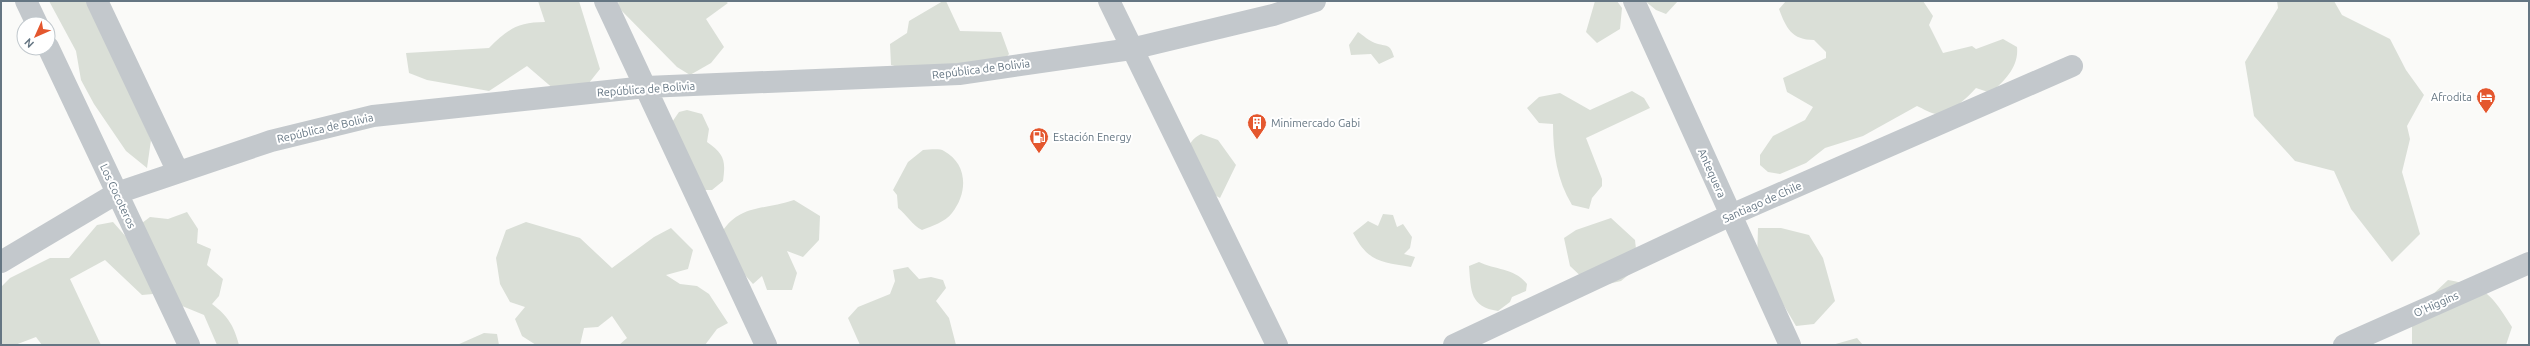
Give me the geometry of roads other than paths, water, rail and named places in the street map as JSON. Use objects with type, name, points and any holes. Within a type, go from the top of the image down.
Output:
[{"type":"street","points":[[26,1],[33,16]]},
{"type":"street","points":[[97,1],[178,172]]},
{"type":"street","points":[[605,1],[766,345]]},
{"type":"street","points":[[1109,1],[1131,49],[1277,345]]},
{"type":"street","name":"República de Bolivia","points":[[1,262],[117,193],[271,141],[373,116],[646,87],[959,74],[1131,49],[1274,15],[1315,1]]},
{"type":"street","name":"Antequera","points":[[1634,1],[1790,345]]},
{"type":"street","name":"Los Cocoteros","points":[[52,56],[189,345]]},
{"type":"street","name":"Santiago de Chile","points":[[1454,345],[1731,215],[2072,66]]},
{"type":"street","name":"O'Higgins","points":[[2344,345],[2529,263]]},
{"type":"place","name":"Afrodita","points":[[2486,114]]},
{"type":"place","name":"Minimercado Gabi","points":[[1257,140]]},
{"type":"place","name":"Estación Energy","points":[[1039,154]]}]
